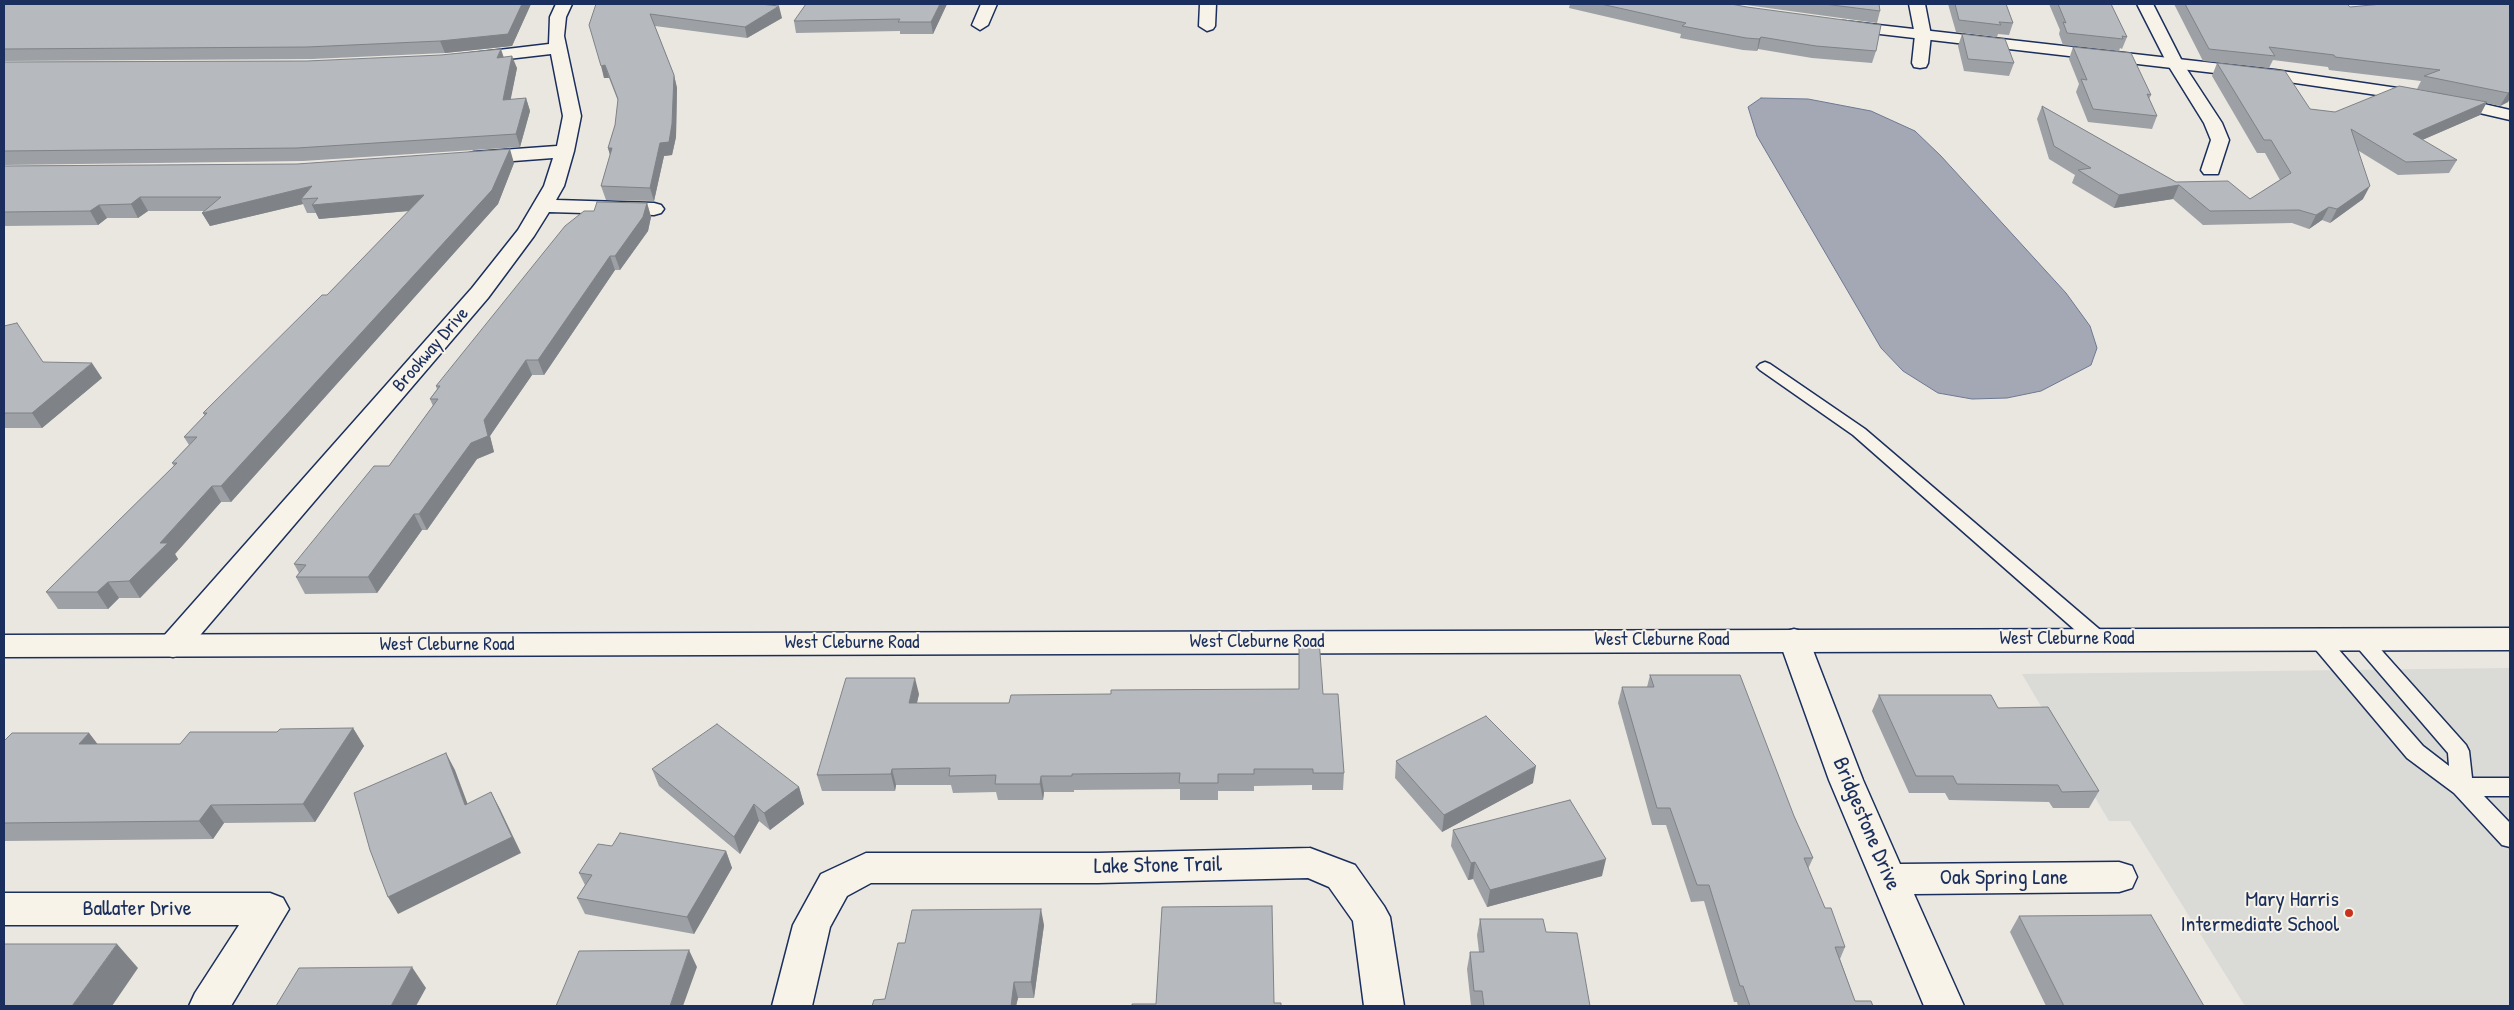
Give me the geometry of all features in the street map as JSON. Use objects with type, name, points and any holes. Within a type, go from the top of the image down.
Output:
[{"type":"street","name":"Brookway Drive","points":[[173,646],[480,293],[527,232],[543,206],[554,186],[565,150],[572,116],[556,36],[558,17],[564,4]]},
{"type":"street","points":[[980,25],[989,4]]},
{"type":"street","points":[[1207,26],[1208,4]]},
{"type":"street","points":[[1918,4],[1923,35],[1920,63]]},
{"type":"street","points":[[2145,4],[2176,65],[2213,123],[2220,140],[2211,170]]},
{"type":"street","points":[[1826,24],[2344,85],[2445,100],[2510,115]]},
{"type":"street","points":[[445,60],[558,48]]},
{"type":"street","points":[[457,159],[565,150]]},
{"type":"street","points":[[543,206],[654,210]]},
{"type":"street","name":"West Cleburne Road","points":[[4,646],[2098,639],[2510,640]]},
{"type":"street","name":"Bridgestone Drive","points":[[1794,640],[1846,780],[1944,1006]]},
{"type":"street","name":"Lake Stone Trail","points":[[792,1006],[812,925],[834,884],[866,868],[1098,868],[1310,863],[1342,876],[1371,917],[1384,1006]]},
{"type":"street","name":"Oak Spring Lane","points":[[1889,879],[2119,877]]},
{"type":"street","name":"Ballater Drive","points":[[4,909],[270,909],[209,1006]]},
{"type":"lane","points":[[1765,366],[1859,432],[2098,639]]},
{"type":"lane","points":[[2318,639],[2415,752],[2462,787],[2510,838]]},
{"type":"lane","points":[[2360,639],[2458,751],[2462,787]]},
{"type":"lane","points":[[2462,787],[2510,787]]},
{"type":"shaded area","points":[[1761,98],[1808,99],[1871,111],[1915,131],[1941,156],[2066,293],[2090,326],[2097,348],[2091,365],[2041,391],[2007,398],[1972,399],[1938,393],[1903,371],[1881,348],[1757,136],[1748,107]]},
{"type":"shaded area","name":"Mary Harris Intermediate School","points":[[2510,668],[2510,1006],[2245,1006],[2130,821],[2109,821],[2022,674]]},
{"type":"building","points":[[4,4],[522,4],[508,34],[440,41],[307,47],[4,49]]},
{"type":"building","points":[[596,4],[760,4],[779,6],[745,27],[650,14],[674,75],[672,124],[669,142],[660,143],[650,188],[601,186],[612,148],[608,148],[615,125],[618,99],[605,65],[601,66],[589,25]]},
{"type":"building","points":[[806,4],[940,4],[931,22],[898,22],[900,19],[794,21]]},
{"type":"building","points":[[1601,4],[1731,4],[1881,25],[1876,51],[1816,46],[1761,37],[1759,39],[1746,38],[1682,26],[1686,23]]},
{"type":"building","points":[[1824,4],[1879,4],[1880,11]]},
{"type":"building","points":[[1955,4],[2006,4],[2013,23],[1999,22],[2001,25],[1959,20]]},
{"type":"building","points":[[2058,4],[2111,4],[2127,37],[2122,36],[2123,39],[2067,33],[2063,22],[2066,23]]},
{"type":"building","points":[[2185,4],[2347,4],[2350,7],[2382,4],[2510,4],[2510,92],[2424,76],[2440,70],[2269,47],[2275,56],[2209,49]]},
{"type":"building","points":[[1962,34],[2005,39],[2014,63],[1968,59]]},
{"type":"building","points":[[2073,47],[2131,53],[2151,95],[2147,94],[2157,116],[2093,109],[2081,79],[2087,80]]},
{"type":"building","points":[[501,49],[497,58],[512,56],[503,100],[526,98],[516,134],[297,148],[4,151],[4,62],[307,61],[441,55]]},
{"type":"building","points":[[2217,63],[2285,71],[2310,109],[2335,112],[2399,86],[2487,102],[2413,134],[2457,160],[2406,162],[2351,129],[2370,186],[2337,209],[2329,207],[2316,215],[2299,210],[2210,211],[2179,185],[2119,195],[2078,170],[2091,168],[2054,146],[2042,106],[2176,182],[2228,181],[2250,199],[2291,173],[2271,140],[2264,140]]},
{"type":"building","points":[[510,149],[492,190],[221,486],[212,486],[160,543],[168,543],[129,581],[108,582],[97,592],[46,592],[177,463],[172,463],[197,437],[184,437],[207,413],[203,413],[322,295],[327,295],[424,195],[312,205],[318,198],[301,199],[312,186],[202,213],[221,197],[140,197],[131,204],[99,205],[90,211],[4,212],[4,166],[297,164]]},
{"type":"building","points":[[597,202],[647,203],[643,217],[615,256],[610,256],[538,360],[526,360],[484,420],[488,436],[471,443],[419,514],[414,514],[368,577],[296,577],[306,565],[294,564],[374,466],[389,466],[438,399],[430,399],[440,386],[436,386],[565,226],[584,211],[594,211]]},
{"type":"building","points":[[17,323],[43,362],[92,363],[32,413],[4,413],[4,326]]},
{"type":"building","points":[[1299,639],[1319,639],[1323,694],[1338,694],[1344,773],[1313,773],[1313,769],[1254,769],[1254,774],[1218,774],[1218,783],[1179,783],[1180,773],[1072,774],[1072,776],[1041,776],[1040,784],[995,784],[996,775],[949,776],[950,768],[892,769],[891,774],[817,775],[846,678],[915,678],[909,703],[1009,703],[1011,695],[1111,694],[1111,690],[1299,689]]},
{"type":"building","points":[[1650,675],[1740,675],[1794,816],[1813,858],[1804,858],[1825,908],[1831,908],[1845,947],[1835,947],[1855,1001],[1871,1001],[1873,1006],[1750,1006],[1743,986],[1740,986],[1709,885],[1697,885],[1670,808],[1657,808],[1622,687],[1654,687]]},
{"type":"building","points":[[1879,695],[1991,695],[1998,708],[2048,707],[2099,791],[2062,792],[2058,785],[1957,784],[1953,776],[1916,776]]},
{"type":"building","points":[[1486,716],[1536,766],[1444,815],[1396,761]]},
{"type":"building","points":[[717,724],[799,787],[764,813],[754,804],[734,837],[652,769]]},
{"type":"building","points":[[353,728],[303,804],[211,805],[199,821],[4,823],[4,741],[12,733],[89,733],[79,744],[180,744],[190,732],[277,732],[280,729]]},
{"type":"building","points":[[446,753],[465,805],[491,792],[512,837],[388,897],[370,850],[354,793]]},
{"type":"building","points":[[1570,800],[1606,859],[1490,890],[1475,862],[1471,863],[1453,830]]},
{"type":"building","points":[[620,833],[726,851],[687,917],[577,898],[592,875],[579,873],[598,844],[612,846]]},
{"type":"building","points":[[1272,906],[1274,1003],[1281,1003],[1281,1006],[1132,1006],[1132,1004],[1156,1004],[1162,907]]},
{"type":"building","points":[[1041,909],[1031,982],[1014,982],[1011,1006],[872,1006],[874,1000],[885,999],[898,943],[905,943],[912,910]]},
{"type":"building","points":[[2151,915],[2204,1006],[2064,1006],[2019,916]]},
{"type":"building","points":[[1480,919],[1543,919],[1546,932],[1577,933],[1590,1006],[1484,1006],[1482,991],[1474,991],[1470,952],[1484,952]]},
{"type":"building","points":[[4,944],[117,944],[72,1006],[4,1006]]},
{"type":"building","points":[[689,950],[670,1006],[556,1006],[579,951]]},
{"type":"building","points":[[412,967],[391,1006],[276,1006],[299,968]]},
{"type":"place","name":"Mary Harris Intermediate School","points":[[2349,913]]}]
